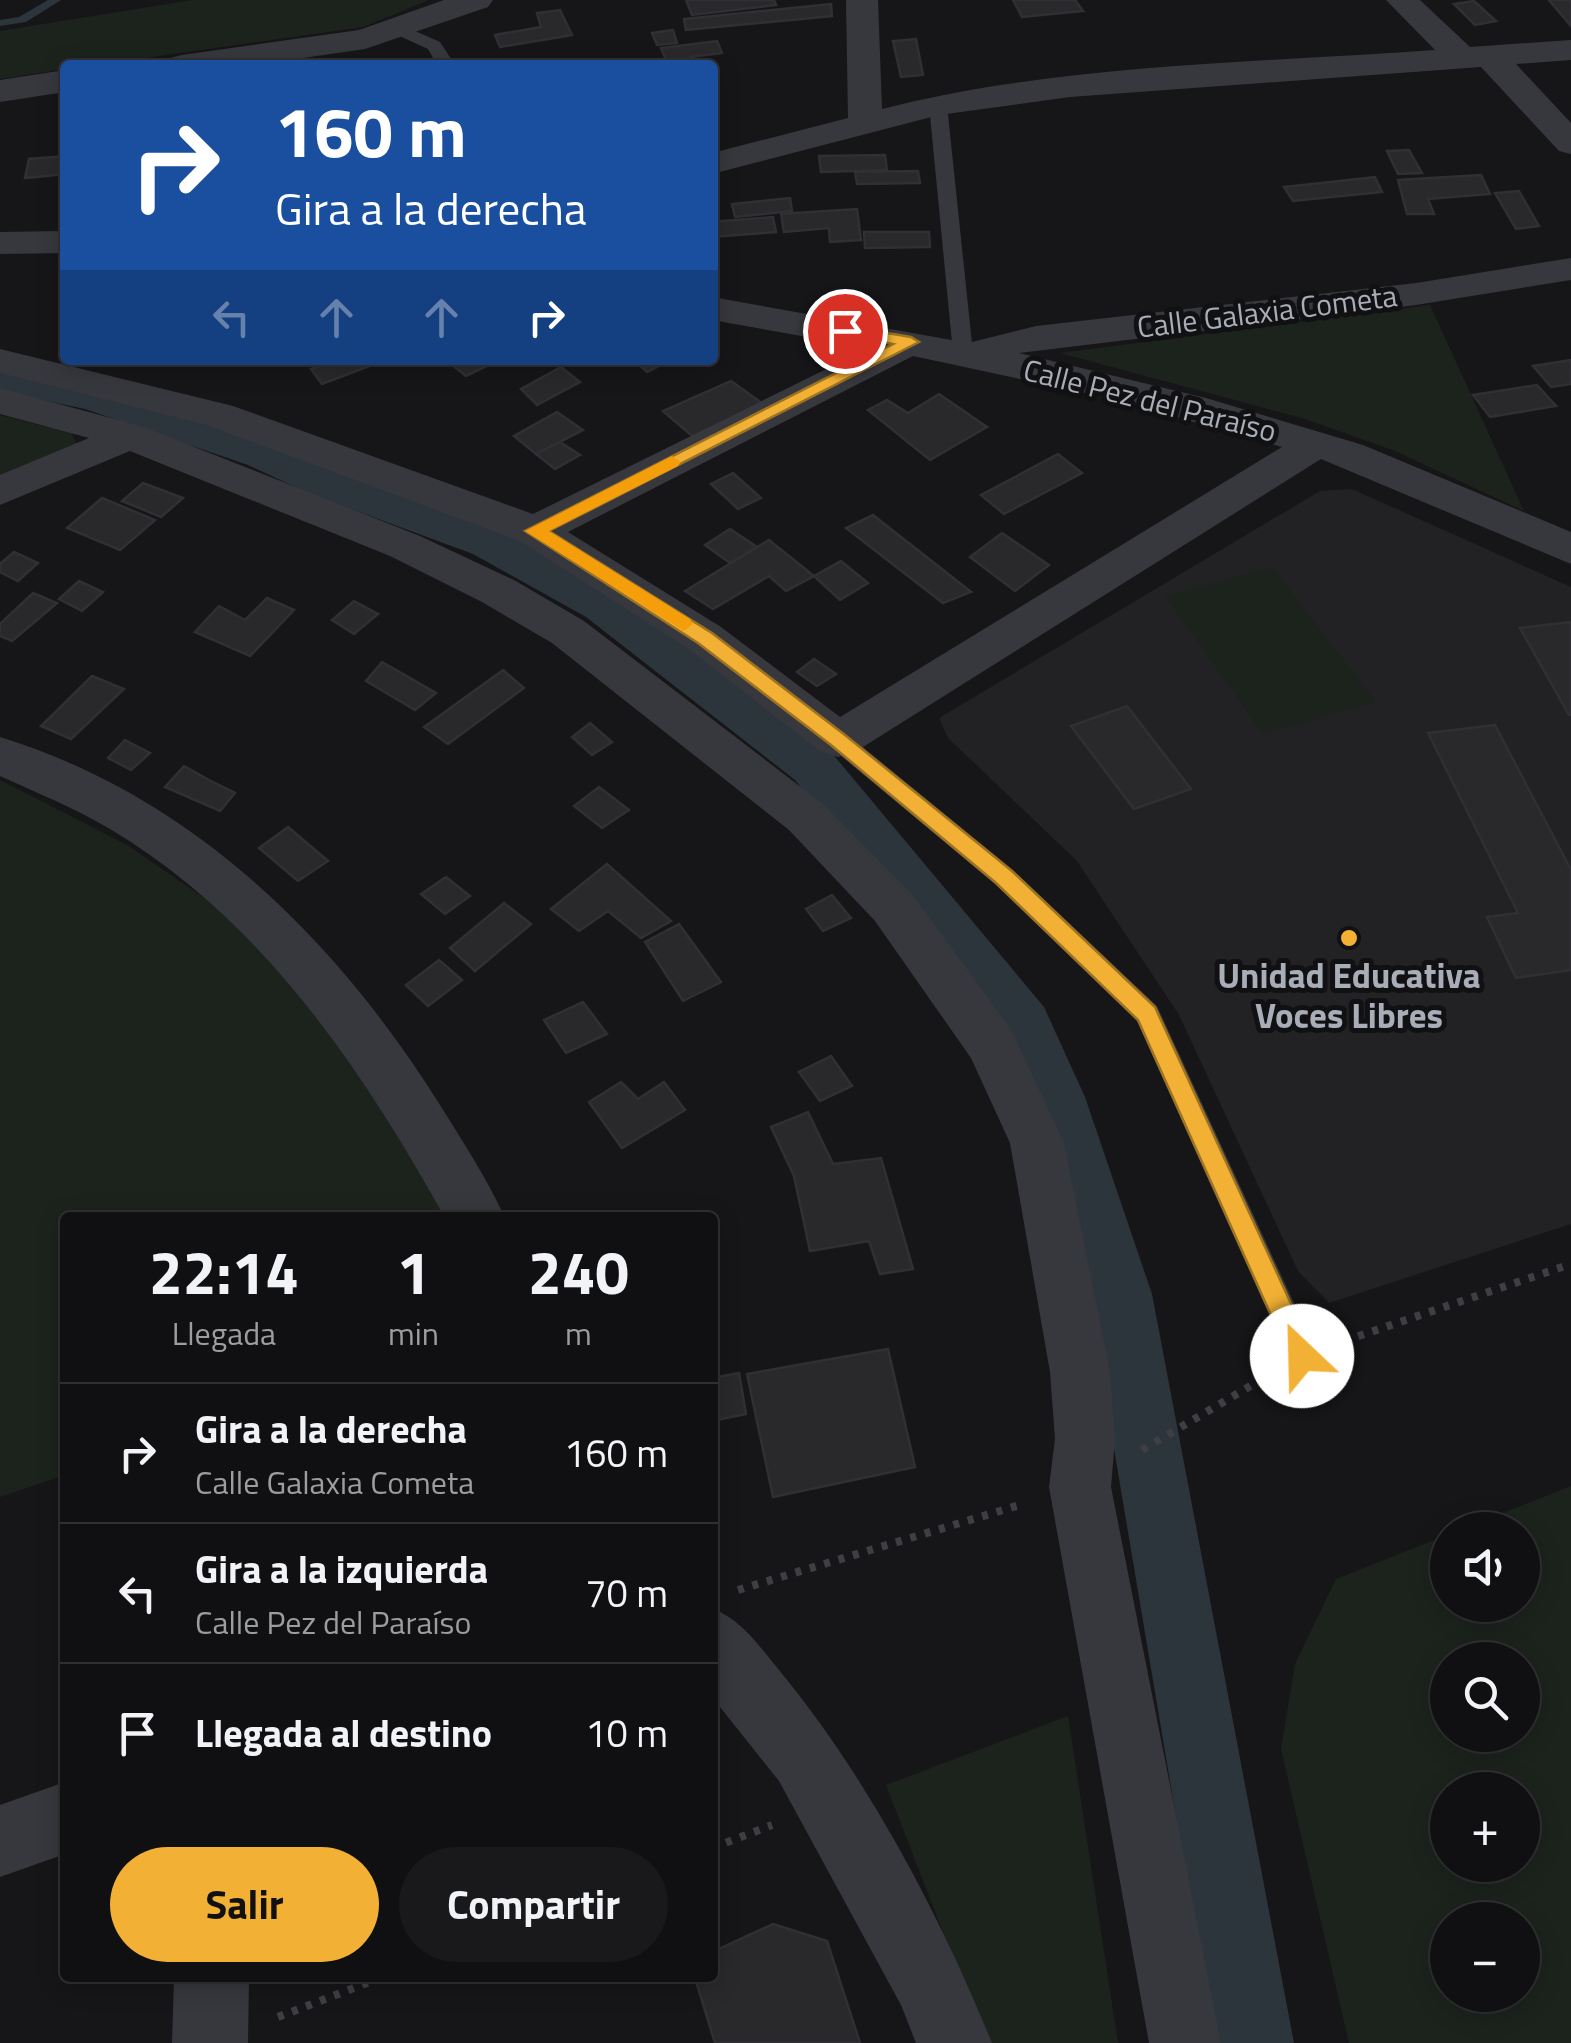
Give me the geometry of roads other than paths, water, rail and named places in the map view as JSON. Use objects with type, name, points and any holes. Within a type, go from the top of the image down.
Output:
[{"type":"street","points":[[217,60],[365,39],[476,0]]},
{"type":"street","points":[[862,0],[865,125]]},
{"type":"street","points":[[1402,0],[1476,57],[1571,144]]},
{"type":"street","points":[[718,162],[938,105],[1070,87],[1571,50]]},
{"type":"street","points":[[0,90],[60,83]]},
{"type":"street","points":[[0,243],[60,242]]},
{"type":"street","name":"Calle Galaxia Cometa","points":[[964,353],[1036,338],[1416,294],[1571,270]]},
{"type":"street","name":"Calle Pez del Paraíso","points":[[718,309],[964,353],[1242,420],[1316,444],[1571,549]]},
{"type":"street","points":[[534,531],[911,342]]},
{"type":"street","points":[[0,360],[220,415],[412,482],[534,531],[705,638],[838,740],[1316,444]]},
{"type":"street","points":[[0,401],[130,436],[406,546],[498,591],[568,632],[706,736],[806,817],[893,907],[992,1045],[1037,1143],[1080,1372],[1085,1439],[1080,1487],[1185,2043]]},
{"type":"street","points":[[0,490],[130,436]]},
{"type":"street","points":[[0,754],[130,817],[229,886],[289,943],[364,1036],[432,1136],[473,1212]]},
{"type":"street","points":[[718,1650],[813,1771],[930,1983],[954,2043]]},
{"type":"street","points":[[0,1841],[60,1820]]},
{"type":"lane","points":[[399,29],[428,40],[444,54],[445,60]]},
{"type":"lane","points":[[938,105],[964,353]]},
{"type":"lane","points":[[838,740],[1004,877],[1146,1014],[1302,1356]]},
{"type":"waterway","points":[[0,23],[22,20],[56,0]]},
{"type":"waterway","points":[[0,377],[95,397],[264,455],[324,482],[490,543],[603,605],[813,766],[1024,1024],[1055,1097],[1120,1294],[1254,2043]]},
{"type":"place","name":"Unidad Educativa Voces Libres","points":[[1349,938]]}]
